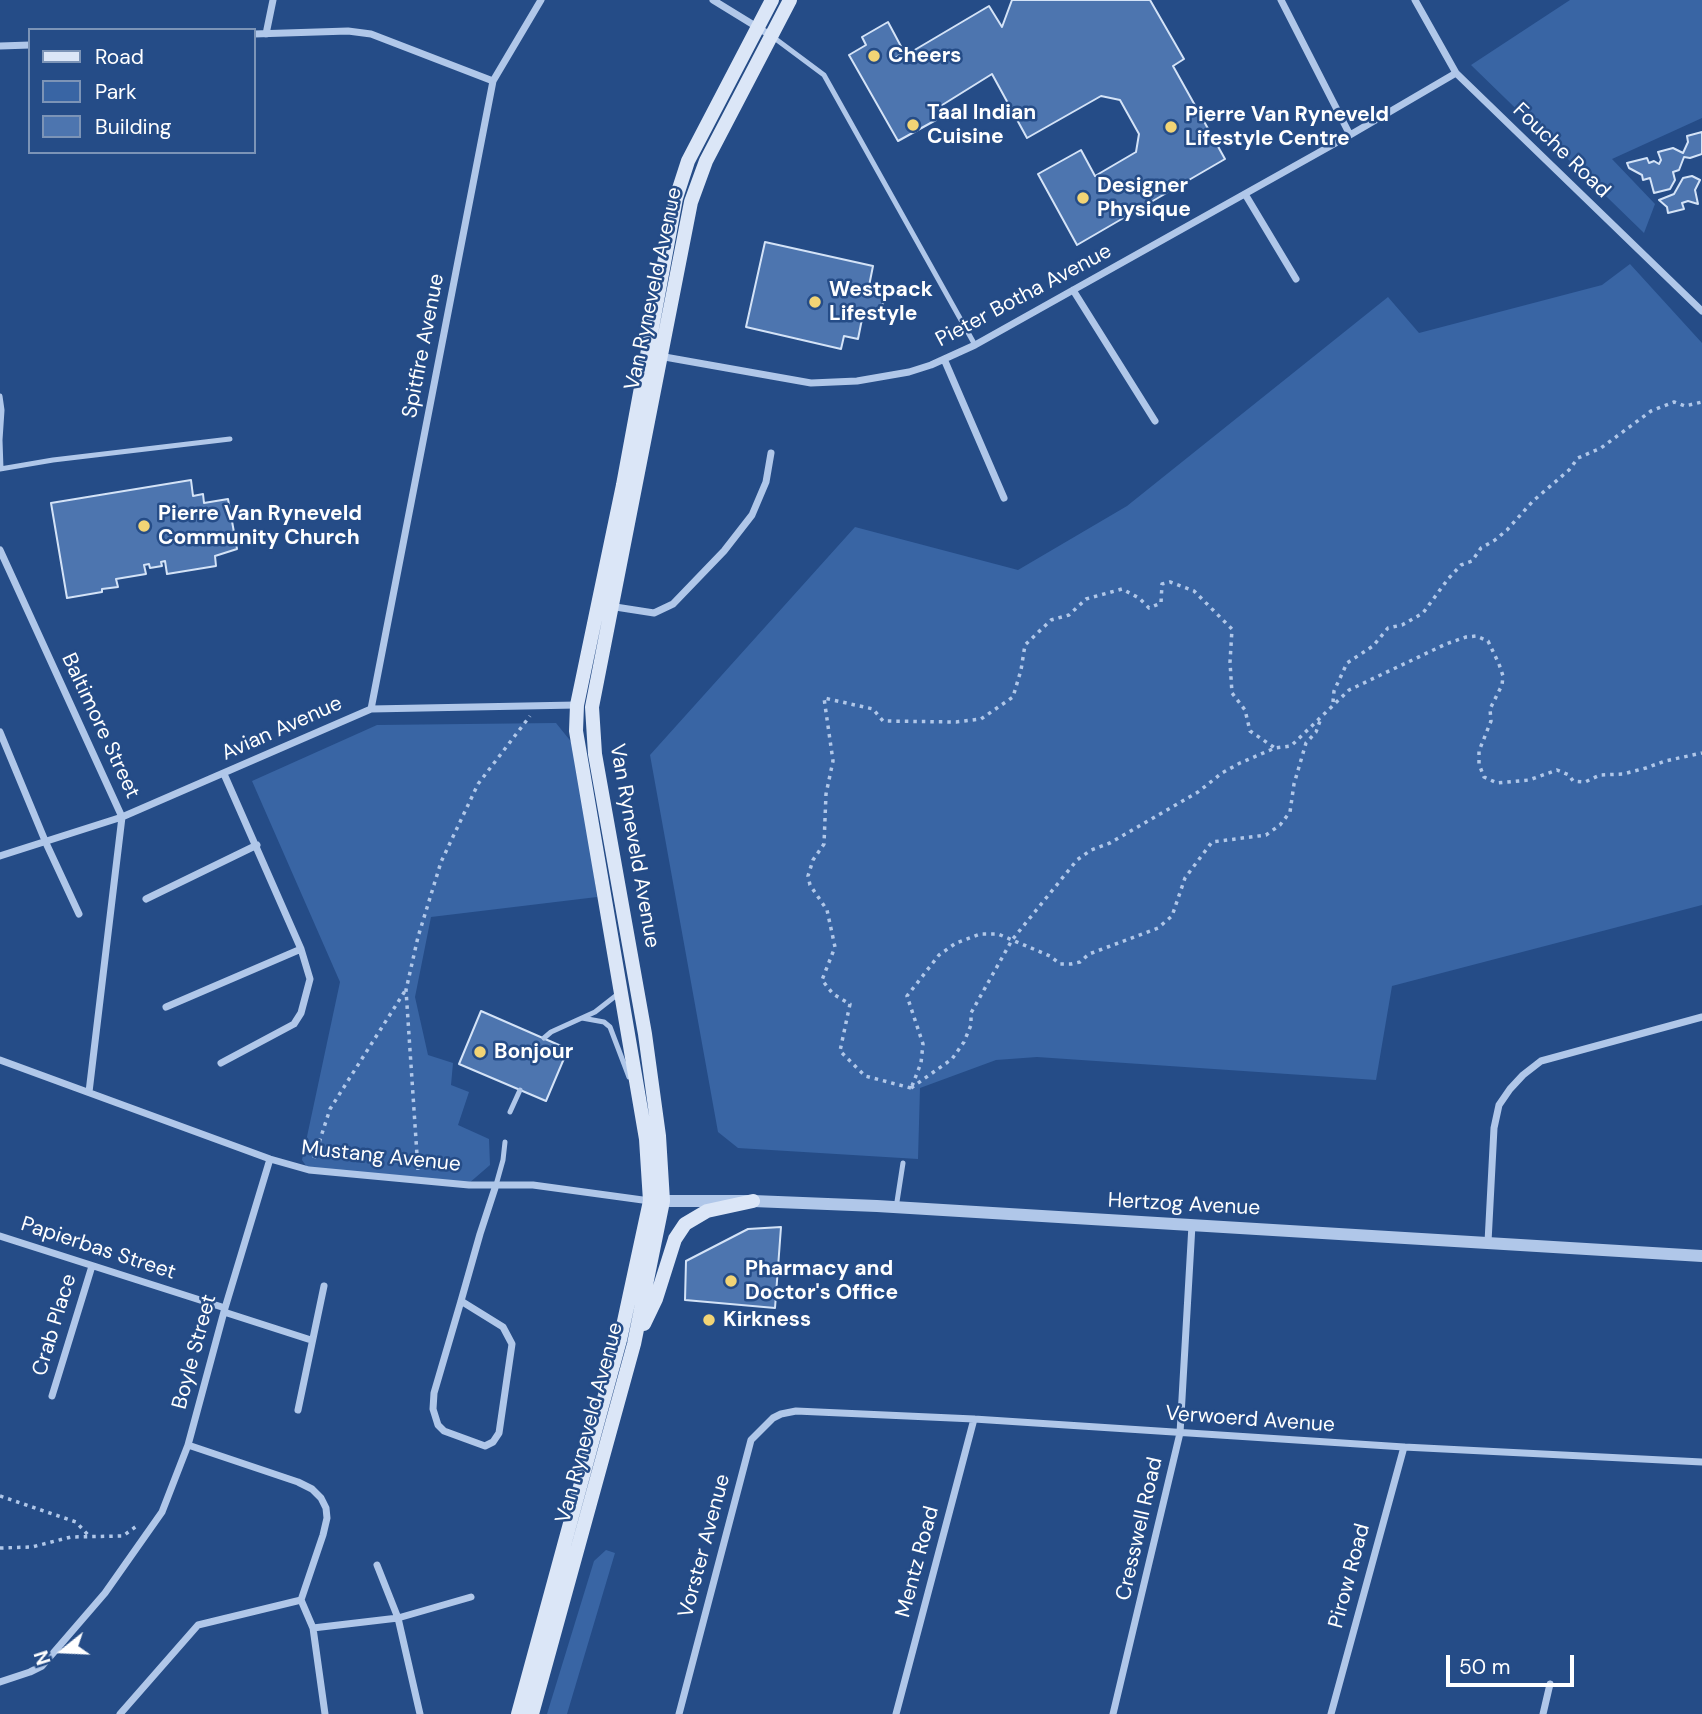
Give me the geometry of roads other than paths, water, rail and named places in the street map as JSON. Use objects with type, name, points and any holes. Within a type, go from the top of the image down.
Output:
[{"type":"main road","name":"Van Ryneveld Avenue","points":[[654,355],[676,198],[688,161],[772,0]]},
{"type":"main road","name":"Van Ryneveld Avenue","points":[[518,1714],[656,1201],[576,731],[584,706],[605,605],[654,355],[691,202],[706,161],[790,0]]},
{"type":"main road","name":"Van Ryneveld Avenue","points":[[532,1714],[634,1344],[656,1201],[659,1136],[649,1059],[595,754],[584,706]]},
{"type":"main road","points":[[634,1344],[656,1299],[675,1240],[685,1224],[707,1210],[753,1201]]},
{"type":"street","points":[[266,34],[273,0]]},
{"type":"street","name":"Spitfire Avenue","points":[[371,709],[493,81],[541,0]]},
{"type":"street","points":[[713,0],[770,35]]},
{"type":"street","points":[[1281,0],[1350,135]]},
{"type":"street","name":"Fouche Road","points":[[1415,0],[1457,73],[1702,311]]},
{"type":"street","points":[[256,34],[348,31],[371,34],[493,81]]},
{"type":"street","points":[[0,46],[28,44]]},
{"type":"street","name":"Pieter Botha Avenue","points":[[654,355],[811,383],[857,382],[909,372],[975,345],[1457,73]]},
{"type":"street","points":[[1245,194],[1296,279]]},
{"type":"street","points":[[1073,290],[1155,421]]},
{"type":"street","points":[[944,359],[1004,499]]},
{"type":"street","points":[[605,605],[653,613],[673,604],[723,551],[752,515],[766,482],[771,453]]},
{"type":"street","name":"Baltimore Street","points":[[0,550],[122,817],[89,1092]]},
{"type":"street","name":"Avian Avenue","points":[[0,856],[122,817],[371,709],[584,706]]},
{"type":"street","points":[[0,732],[79,914]]},
{"type":"street","points":[[221,1063],[294,1024],[310,979],[301,949],[224,774]]},
{"type":"street","points":[[146,899],[257,845]]},
{"type":"street","points":[[166,1007],[301,949]]},
{"type":"street","points":[[1488,1242],[1494,1128],[1499,1105],[1523,1074],[1541,1061],[1702,1017]]},
{"type":"street","name":"Mustang Avenue","points":[[0,1060],[270,1159],[309,1170],[419,1181],[533,1185],[656,1201]]},
{"type":"street","name":"Boyle Street","points":[[0,1682],[30,1672],[47,1660],[105,1594],[162,1512],[188,1445],[270,1159]]},
{"type":"street","points":[[461,1301],[503,1327],[512,1344],[499,1433],[493,1442],[485,1446],[444,1431],[434,1417],[434,1393],[461,1301],[496,1185]]},
{"type":"street","name":"Hertzog Avenue","points":[[656,1201],[753,1201],[895,1208],[1702,1256]]},
{"type":"street","name":"Cresswell Road","points":[[1113,1714],[1180,1433],[1192,1224]]},
{"type":"street","name":"Papierbas Street","points":[[0,1236],[311,1340]]},
{"type":"street","name":"Crab Place","points":[[52,1395],[92,1266]]},
{"type":"street","points":[[298,1410],[324,1286]]},
{"type":"street","name":"Verwoerd Avenue","points":[[796,1411],[1702,1462]]},
{"type":"street","name":"Vorster Avenue","points":[[679,1714],[751,1440],[773,1418],[796,1411]]},
{"type":"street","name":"Mentz Road","points":[[895,1714],[974,1419]]},
{"type":"street","points":[[188,1445],[298,1482],[312,1489],[321,1498],[327,1518],[301,1600],[313,1628],[324,1714]]},
{"type":"street","name":"Pirow Road","points":[[1331,1714],[1404,1447]]},
{"type":"street","points":[[377,1565],[397,1618],[420,1714]]},
{"type":"street","points":[[313,1628],[397,1618],[471,1597]]},
{"type":"street","points":[[125,1712],[198,1625],[301,1600]]},
{"type":"street","points":[[1543,1714],[1550,1684]]},
{"type":"lane","points":[[770,35],[824,75],[975,345]]},
{"type":"lane","points":[[0,396],[1,469],[53,460],[230,439]]},
{"type":"lane","points":[[544,1038],[551,1032],[596,1012],[621,992]]},
{"type":"lane","points":[[582,1018],[604,1022],[610,1027],[640,1099]]},
{"type":"lane","points":[[510,1112],[520,1090]]},
{"type":"lane","points":[[496,1185],[505,1142]]},
{"type":"lane","points":[[895,1208],[902,1163]]},
{"type":"place","name":"Cheers","points":[[874,56]]},
{"type":"place","name":"Taal Indian Cuisine","points":[[913,125]]},
{"type":"place","name":"Pierre Van Ryneveld Lifestyle Centre","points":[[1171,127]]},
{"type":"place","name":"Designer Physique","points":[[1083,198]]},
{"type":"place","name":"Westpack Lifestyle","points":[[815,302]]},
{"type":"place","name":"Pierre Van Ryneveld Community Church","points":[[144,526]]},
{"type":"place","name":"Bonjour","points":[[480,1052]]},
{"type":"place","name":"Pharmacy and Doctor's Office","points":[[731,1281]]},
{"type":"place","name":"Kirkness","points":[[709,1320]]}]
